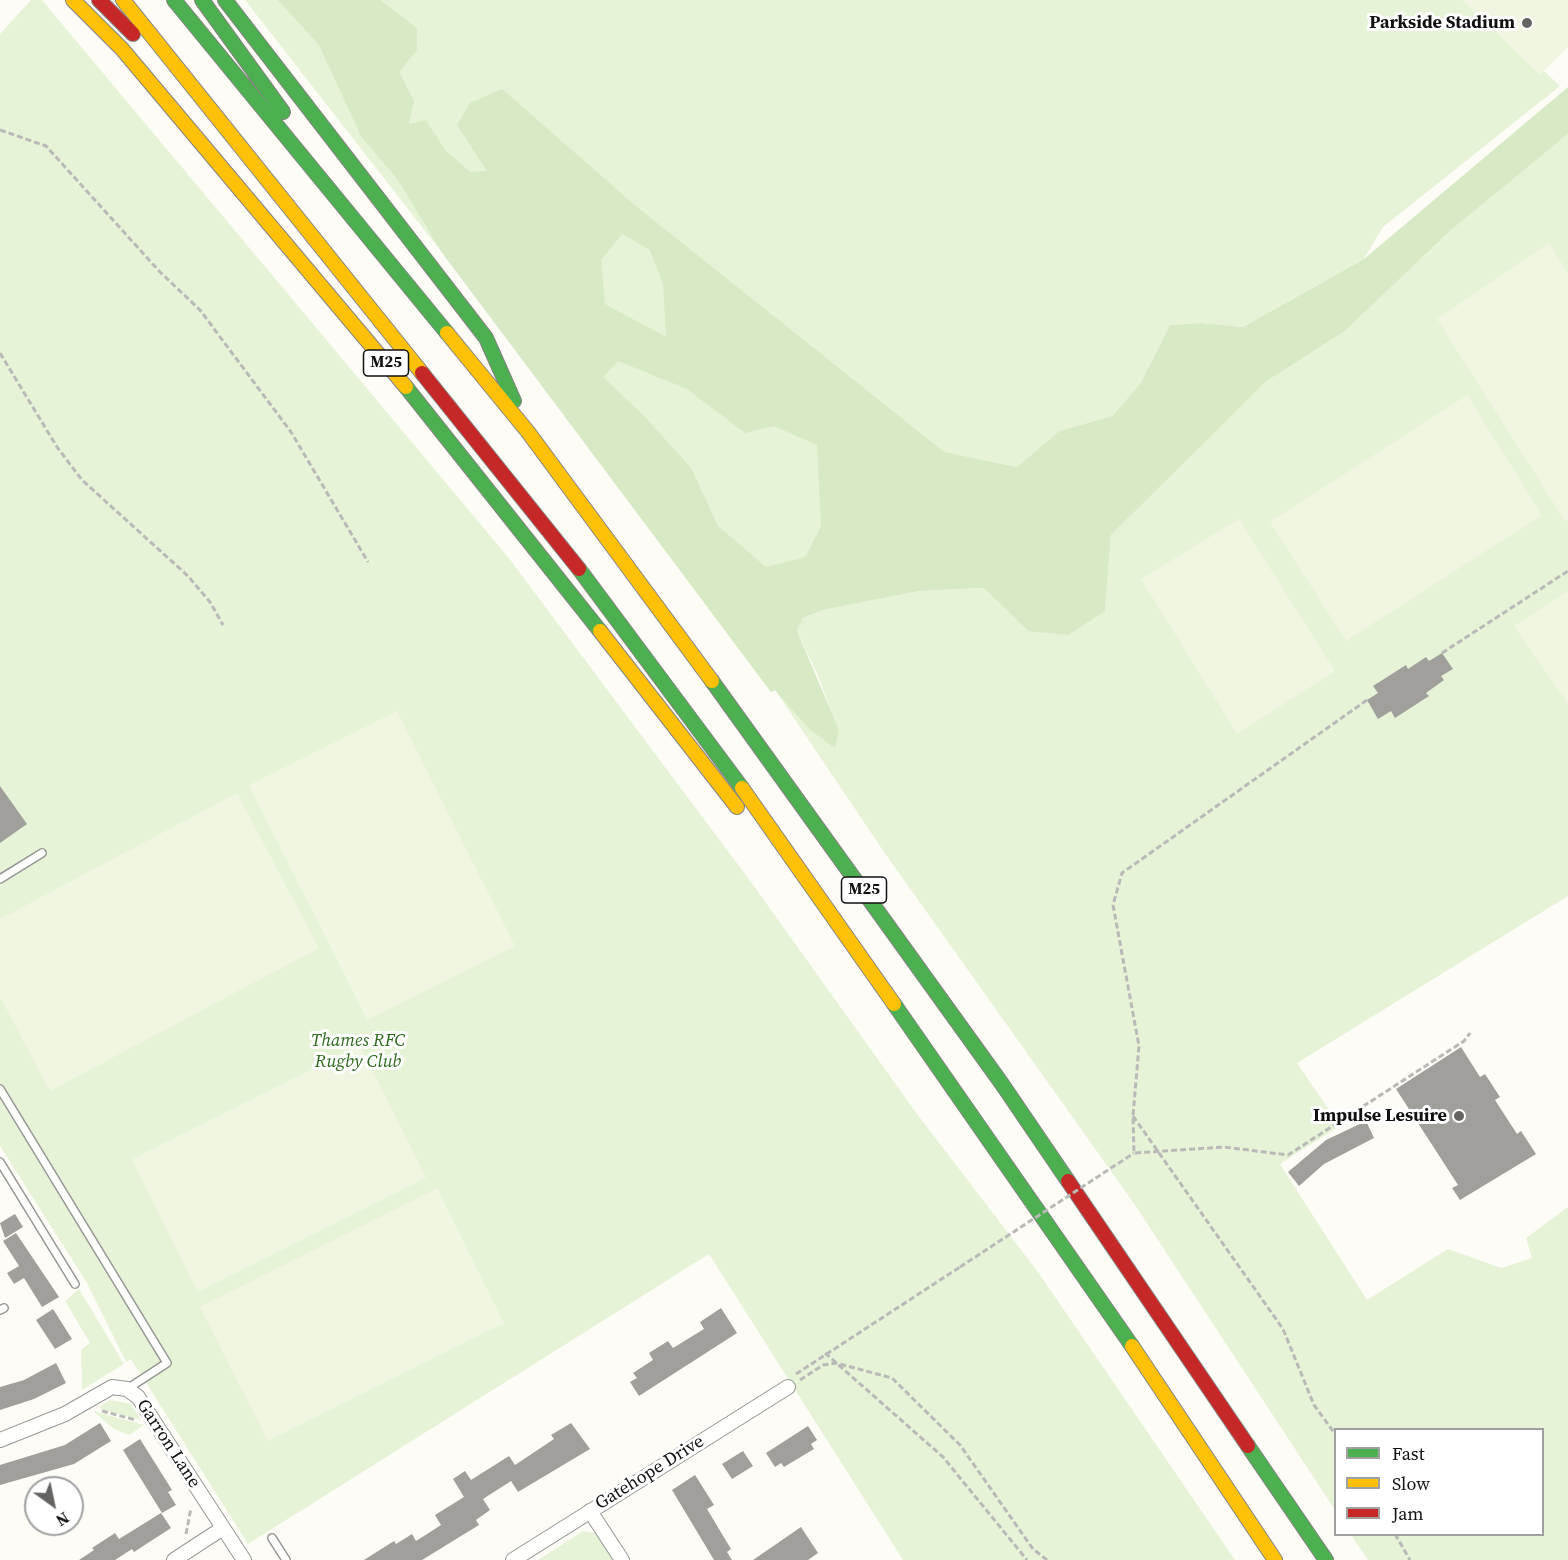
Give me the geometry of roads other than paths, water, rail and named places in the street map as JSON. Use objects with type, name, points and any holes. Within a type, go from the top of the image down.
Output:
[{"type":"highway","name":"M25","points":[[73,0],[122,49],[187,124],[454,445],[683,739],[880,984]]},
{"type":"highway","name":"M25","points":[[99,0],[212,111]]},
{"type":"highway","name":"M25","points":[[123,0],[570,557],[699,727],[1068,1251],[1275,1560]]},
{"type":"highway","name":"M25","points":[[174,0],[528,432],[914,959],[1102,1228],[1326,1560]]},
{"type":"highway","name":"M25","points":[[202,0],[373,242]]},
{"type":"highway","name":"M25","points":[[225,0],[486,338],[528,432]]},
{"type":"street","name":"Gatehope Drive","points":[[513,1560],[790,1382]]},
{"type":"street","name":"Garron Lane","points":[[0,1440],[64,1414],[112,1387],[128,1389],[138,1397],[244,1560]]},
{"type":"street","points":[[590,1511],[622,1560]]},
{"type":"street","points":[[174,1560],[223,1528]]},
{"type":"lane","points":[[0,879],[42,853]]},
{"type":"lane","points":[[0,1089],[167,1363],[128,1389]]},
{"type":"lane","points":[[0,1162],[75,1284]]},
{"type":"lane","points":[[272,1538],[286,1560]]},
{"type":"place","name":"Parkside Stadium","points":[[1527,23]]},
{"type":"place","name":"Impulse Lesuire","points":[[1459,1116]]},
{"type":"park label","name":"Thames RFC Rugby Club","points":[[358,1051]]}]
